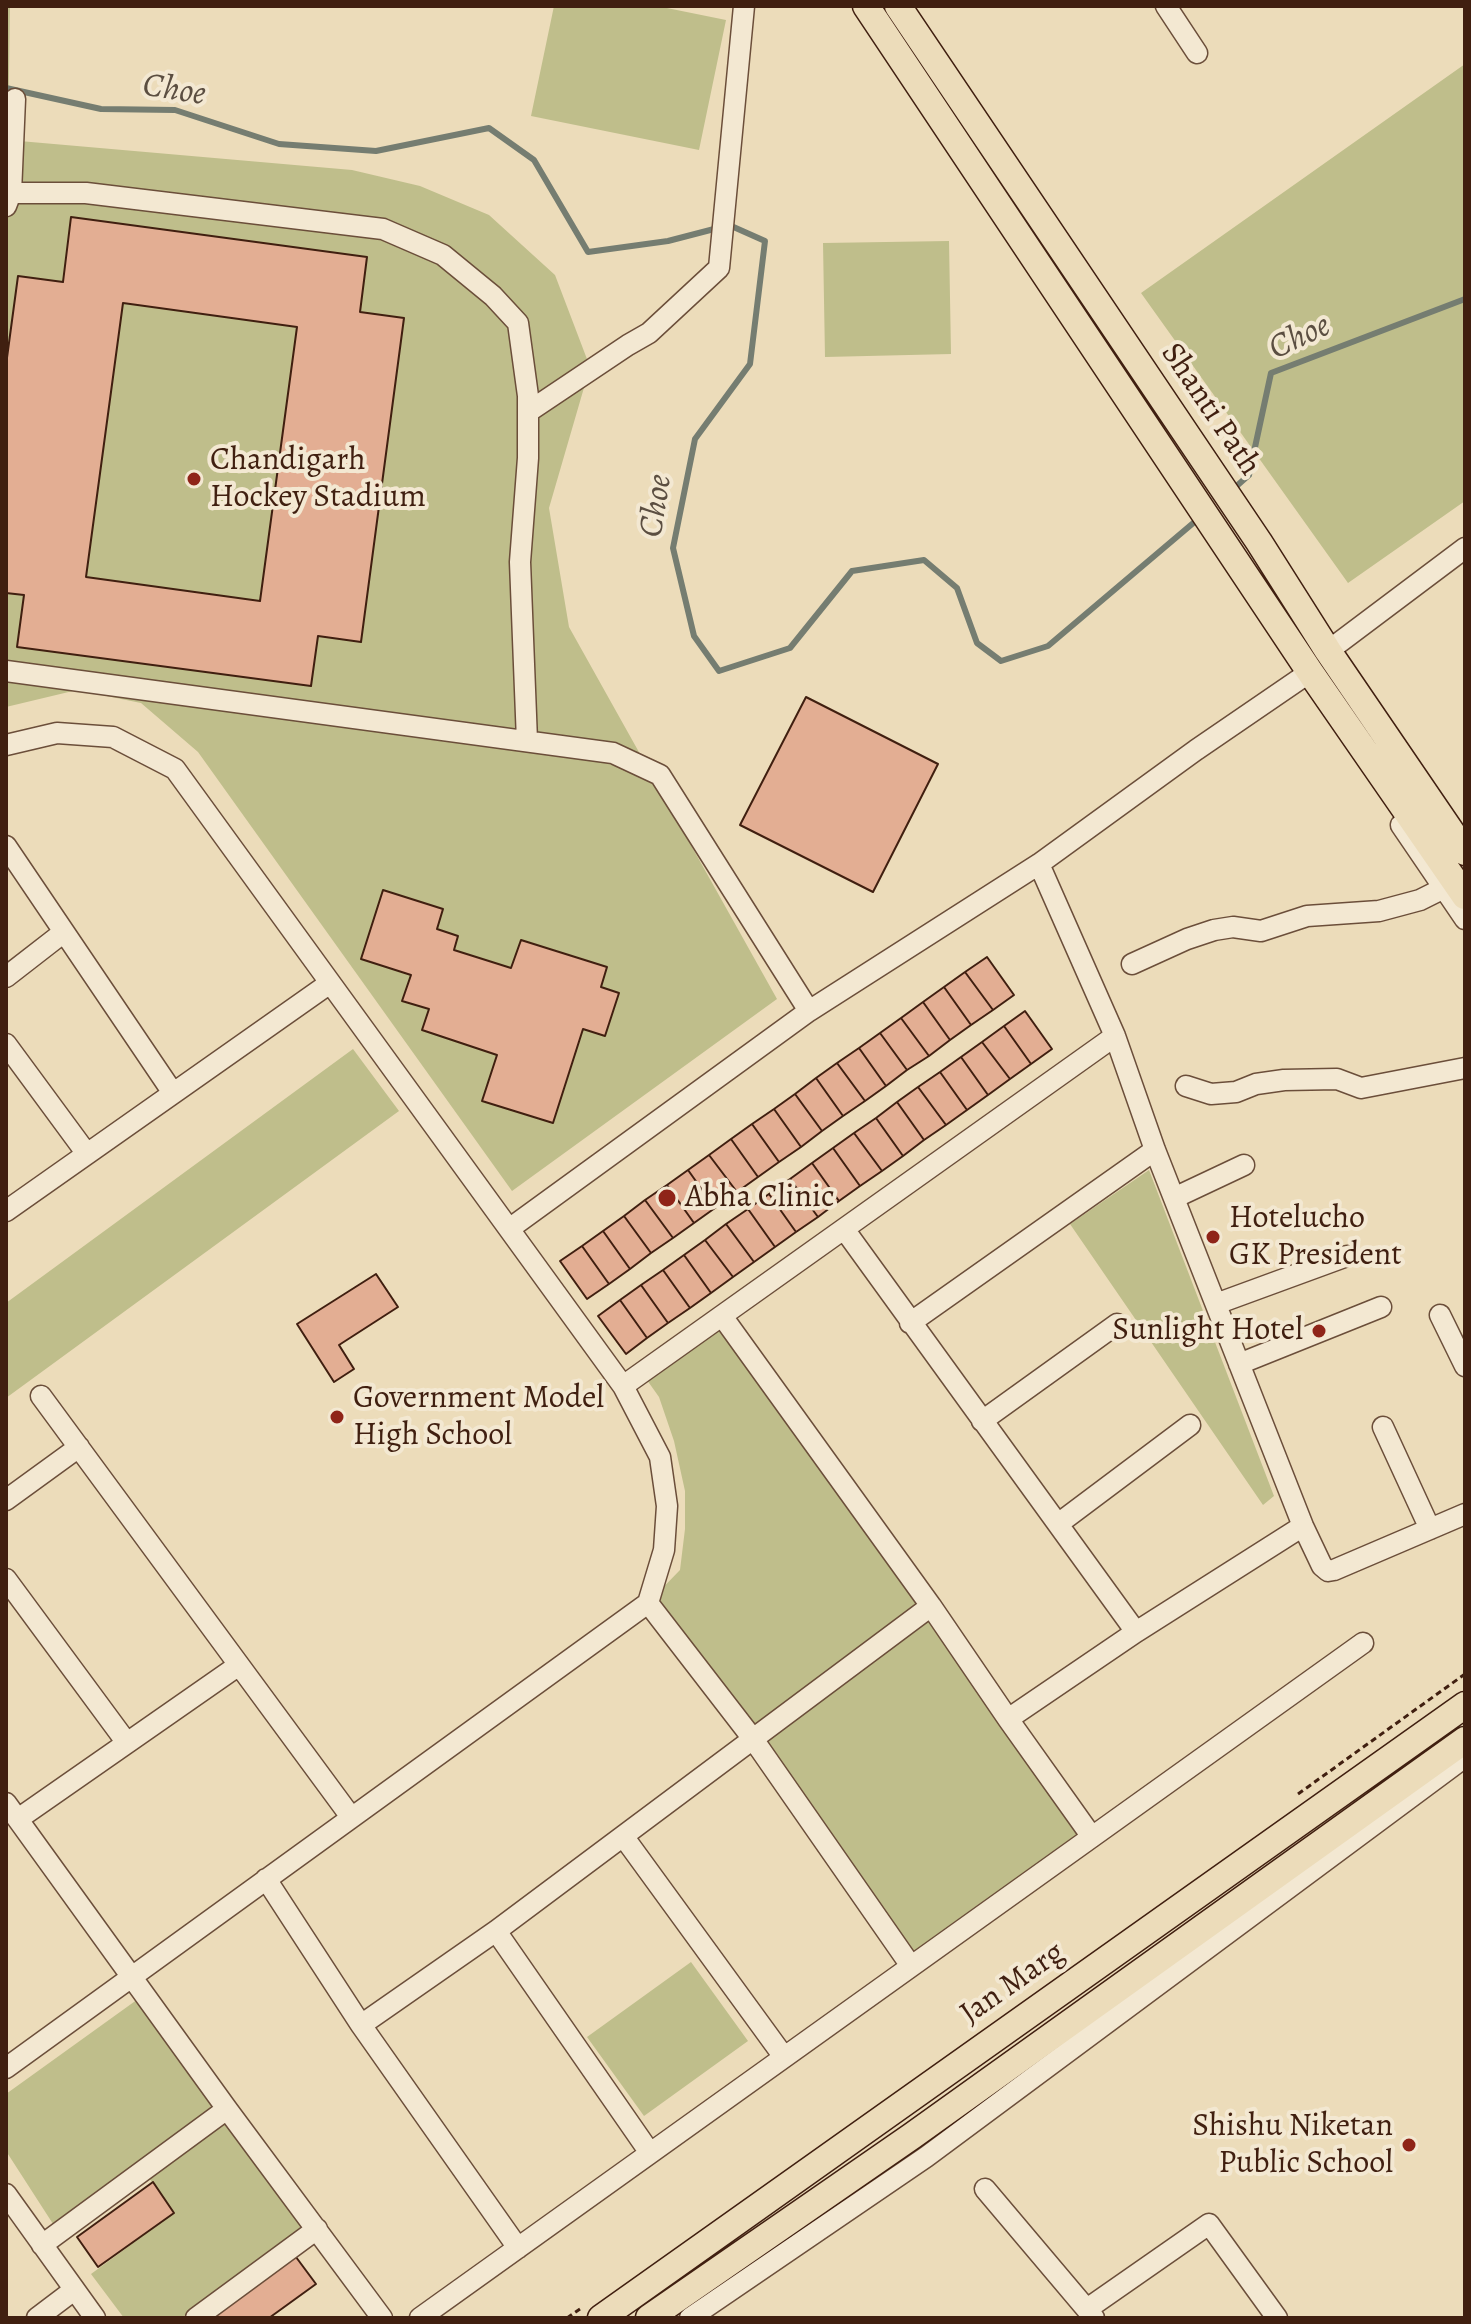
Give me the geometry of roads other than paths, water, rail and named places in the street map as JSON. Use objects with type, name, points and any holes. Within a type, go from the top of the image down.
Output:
[{"type":"main road","name":"Shanti Path","points":[[866,6],[1310,672]]},
{"type":"main road","name":"Shanti Path","points":[[898,6],[1465,852]]},
{"type":"main road","points":[[1310,672],[1394,794],[1454,892]]},
{"type":"main road","name":"Jan Marg","points":[[601,2318],[1465,1705]]},
{"type":"main road","name":"Jan Marg","points":[[649,2318],[912,2136],[1465,1740]]},
{"type":"street","points":[[528,412],[649,333],[719,268],[744,6]]},
{"type":"street","points":[[1166,6],[1197,53]]},
{"type":"street","points":[[15,99],[9,199],[86,193],[383,229],[443,255],[493,296],[518,323],[528,396],[528,458],[520,562],[527,741]]},
{"type":"street","points":[[1328,651],[1465,548]]},
{"type":"street","points":[[6,671],[613,753],[660,775],[809,1011]]},
{"type":"street","points":[[509,1229],[809,1011],[1039,864],[1310,672]]},
{"type":"street","points":[[6,745],[57,733],[113,737],[175,769],[623,1386],[660,1457],[667,1506],[664,1550],[648,1603],[6,2068]]},
{"type":"street","points":[[6,846],[173,1093]]},
{"type":"street","points":[[1039,864],[1115,1036],[1155,1150],[1303,1526],[1322,1566],[1328,1571],[1465,1514]]},
{"type":"street","points":[[1132,964],[1214,930],[1233,927],[1261,931],[1307,916],[1379,911],[1454,892],[1465,919]]},
{"type":"street","points":[[6,977],[64,932]]},
{"type":"street","points":[[6,1211],[330,983]]},
{"type":"street","points":[[623,1386],[1115,1036]]},
{"type":"street","points":[[6,1044],[87,1154]]},
{"type":"street","points":[[1186,1086],[1211,1094],[1236,1092],[1256,1084],[1284,1080],[1337,1079],[1361,1088],[1465,1068]]},
{"type":"street","points":[[910,1323],[1155,1150]]},
{"type":"street","points":[[1174,1198],[1244,1165]]},
{"type":"street","points":[[844,1229],[1136,1632]]},
{"type":"street","points":[[1216,1304],[1347,1256]]},
{"type":"street","points":[[1239,1364],[1381,1307]]},
{"type":"street","points":[[1440,1315],[1465,1366]]},
{"type":"street","points":[[722,1316],[931,1606],[1092,1837]]},
{"type":"street","points":[[982,1421],[1117,1324]]},
{"type":"street","points":[[41,1396],[351,1817]]},
{"type":"street","points":[[1058,1524],[1190,1425]]},
{"type":"street","points":[[1383,1427],[1430,1529]]},
{"type":"street","points":[[6,1500],[79,1447]]},
{"type":"street","points":[[1008,1719],[1136,1632],[1303,1526]]},
{"type":"street","points":[[6,1579],[127,1743]]},
{"type":"street","points":[[648,1603],[753,1739],[911,1966]]},
{"type":"street","points":[[361,2025],[496,1931],[931,1606]]},
{"type":"street","points":[[420,2318],[1363,1643]]},
{"type":"street","points":[[239,1665],[127,1743],[12,1811],[382,2318]]},
{"type":"street","points":[[690,2318],[926,2157],[1465,1757]]},
{"type":"street","points":[[623,1836],[784,2057]]},
{"type":"street","points":[[266,1879],[361,2025],[518,2248]]},
{"type":"street","points":[[496,1931],[650,2153]]},
{"type":"street","points":[[42,2245],[227,2109]]},
{"type":"street","points":[[985,2189],[1091,2314],[1209,2224],[1277,2318]]},
{"type":"street","points":[[6,2194],[95,2318]]},
{"type":"street","points":[[196,2318],[317,2229]]},
{"type":"street","points":[[37,2318],[74,2290]]},
{"type":"waterway","name":"Choe","points":[[6,88],[101,109],[175,110],[279,144],[376,151],[489,128],[534,160],[588,252],[668,241],[718,228]]},
{"type":"waterway","name":"Choe","points":[[729,225],[765,241],[750,364],[695,439],[673,548],[694,636],[719,671],[790,648],[852,571],[924,560],[957,588],[977,643],[1001,661],[1048,646],[1198,519]]},
{"type":"waterway","name":"Choe","points":[[1231,491],[1249,475],[1271,373],[1465,299]]},
{"type":"place","name":"Chandigarh Hockey Stadium","points":[[194,479]]},
{"type":"place","name":"Abha Clinic","points":[[667,1198]]},
{"type":"place","name":"Hotelucho GK President","points":[[1213,1237]]},
{"type":"place","name":"Sunlight Hotel","points":[[1319,1331]]},
{"type":"place","name":"Government Model High School","points":[[337,1417]]},
{"type":"place","name":"Shishu Niketan Public School","points":[[1409,2145]]}]
